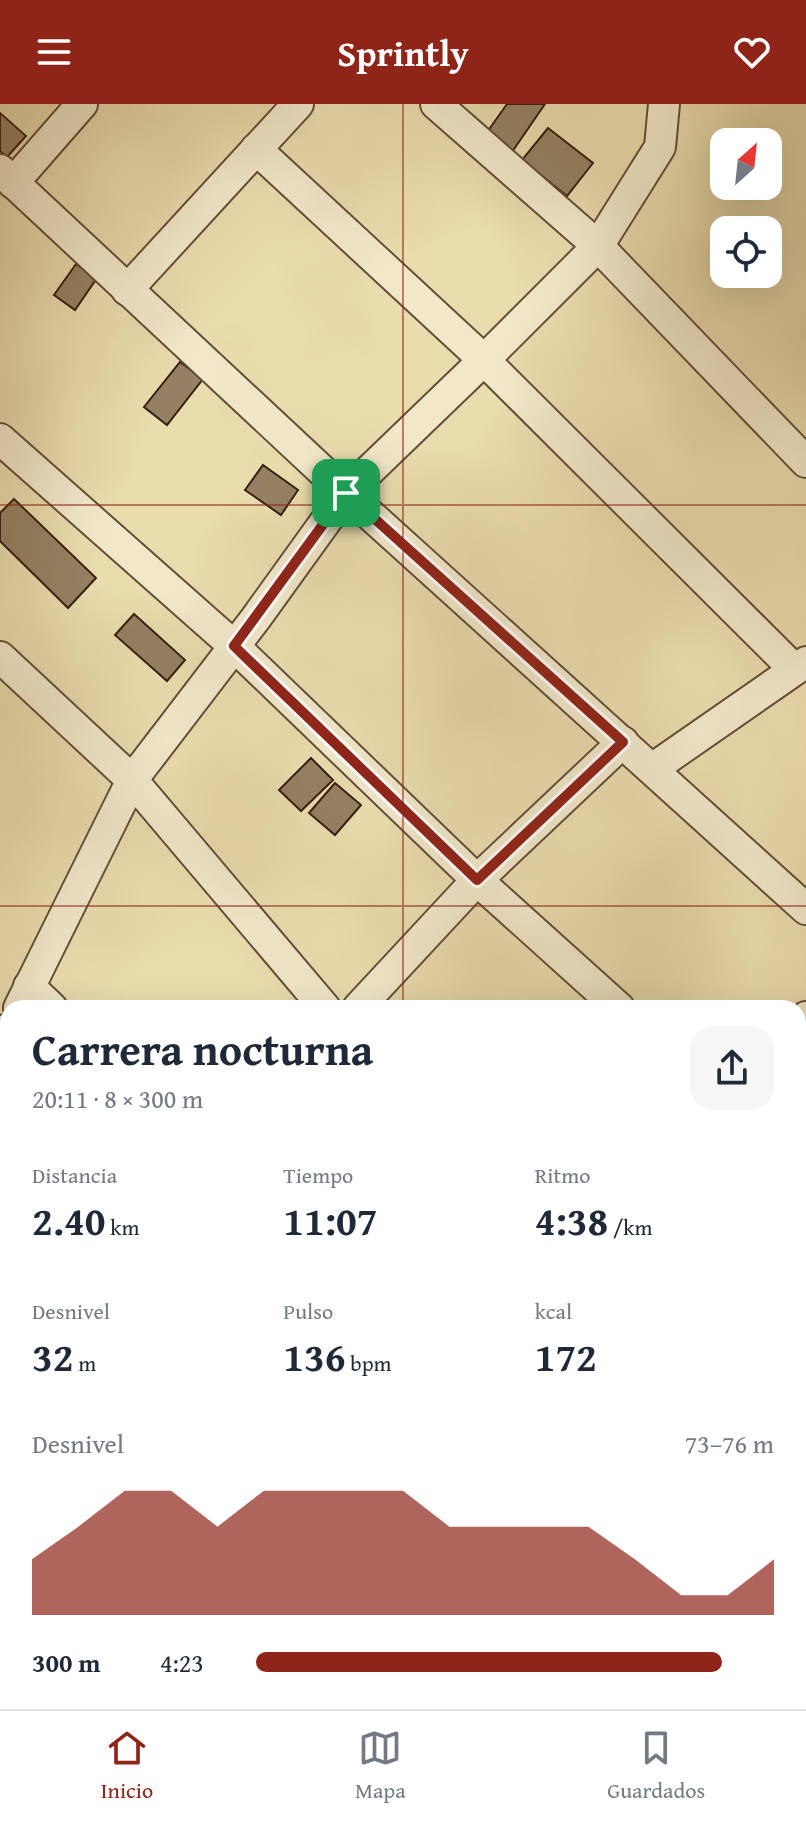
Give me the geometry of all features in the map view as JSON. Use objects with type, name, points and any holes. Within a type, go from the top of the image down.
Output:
[{"type":"street","points":[[82,104],[6,177],[346,493],[806,909]]},
{"type":"street","points":[[127,290],[298,104]]},
{"type":"street","points":[[436,104],[598,246],[806,462]]},
{"type":"street","points":[[24,997],[132,780],[346,493],[598,246],[660,147],[664,104]]},
{"type":"street","points":[[256,149],[484,360],[800,666],[652,769]]},
{"type":"street","points":[[0,439],[234,646],[477,880],[610,1000]]},
{"type":"street","points":[[0,657],[132,780],[318,1000]]},
{"type":"street","points":[[365,1000],[477,880],[623,742]]},
{"type":"building","points":[[507,104],[545,104],[510,155],[483,138]]},
{"type":"building","points":[[0,113],[26,136],[7,157],[0,151]]},
{"type":"building","points":[[548,128],[593,163],[567,196],[522,160]]},
{"type":"building","points":[[76,264],[97,278],[75,310],[54,295]]},
{"type":"building","points":[[180,362],[203,379],[167,425],[144,407]]},
{"type":"building","points":[[263,465],[298,490],[281,515],[245,490]]},
{"type":"building","points":[[14,499],[96,578],[68,608],[0,541],[0,513]]},
{"type":"building","points":[[134,614],[185,660],[167,681],[115,635]]},
{"type":"building","points":[[311,758],[333,780],[301,811],[279,790]]},
{"type":"building","points":[[335,783],[361,805],[335,835],[309,813]]},
{"type":"route","points":[[346,493],[623,742],[477,880],[234,646],[346,493]]}]
